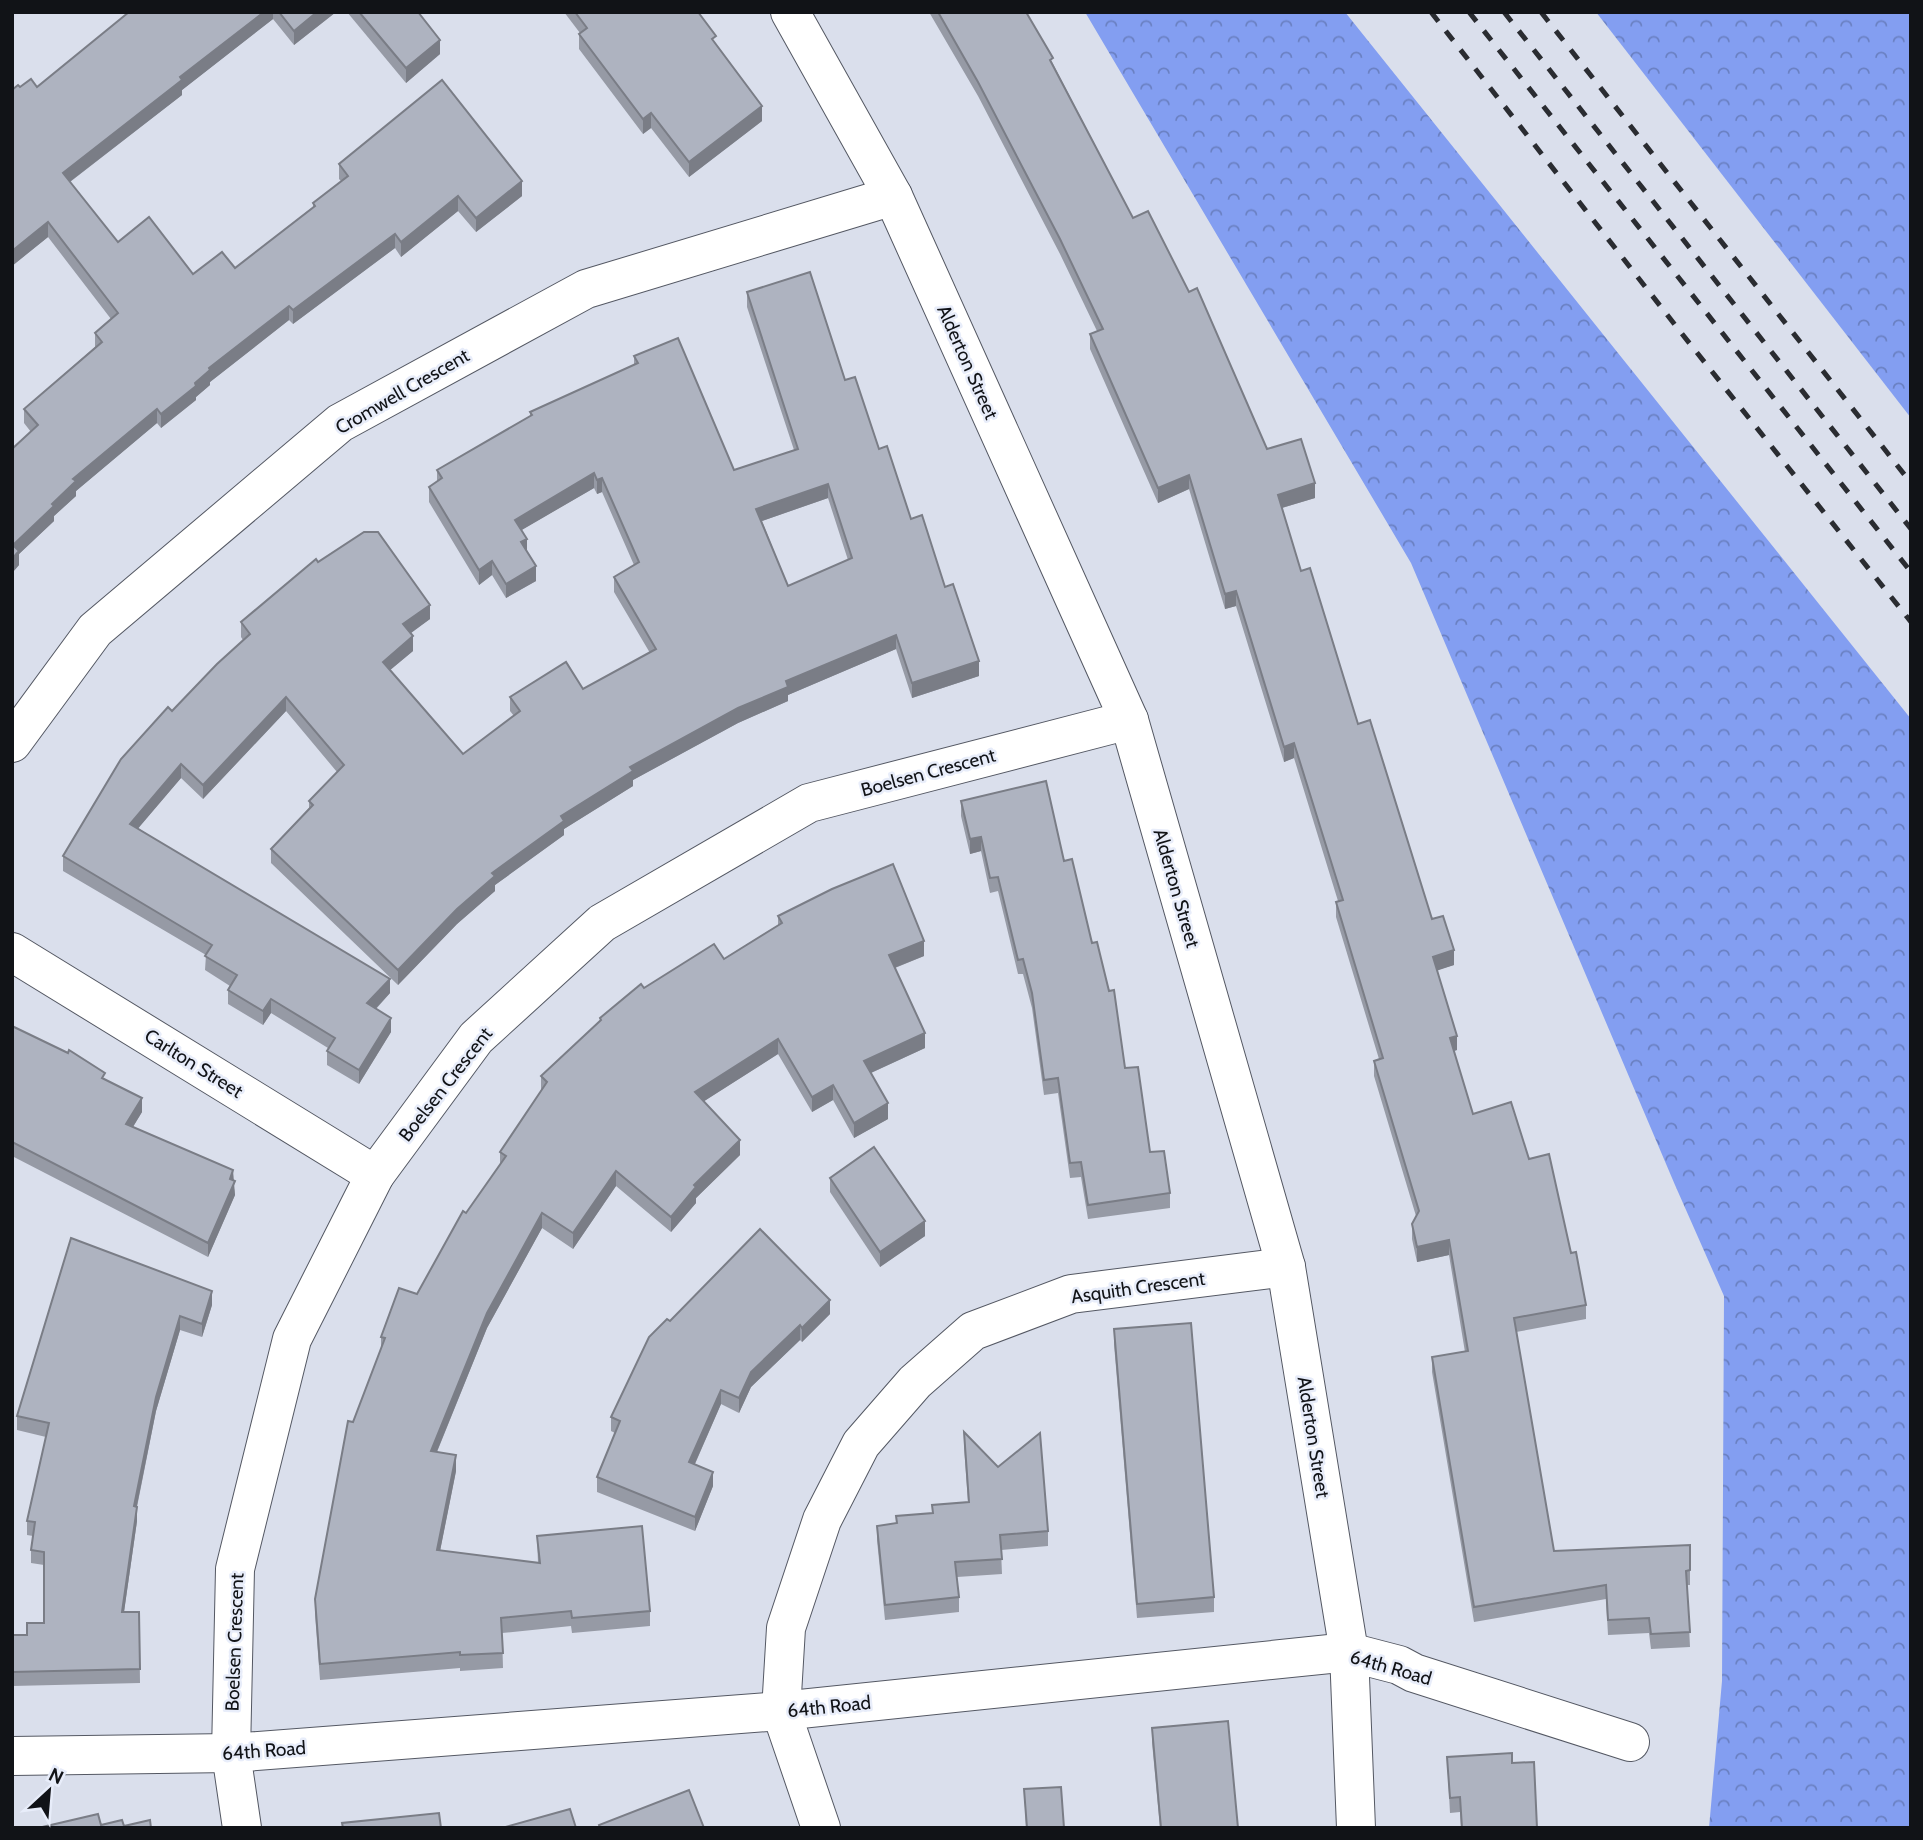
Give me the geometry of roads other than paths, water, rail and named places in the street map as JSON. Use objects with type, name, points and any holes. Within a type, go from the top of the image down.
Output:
[{"type":"street","name":"Alderton Street","points":[[790,12],[893,196],[1129,720],[1286,1267],[1349,1651],[1356,1828]]},
{"type":"street","name":"Cromwell Crescent","points":[[12,743],[95,631],[340,423],[586,289],[893,196]]},
{"type":"street","name":"Boelsen Crescent","points":[[242,1828],[231,1753],[235,1569],[292,1339],[375,1175],[476,1038],[603,923],[808,803],[1129,720]]},
{"type":"street","name":"Carlton Street","points":[[12,952],[375,1175]]},
{"type":"street","name":"Asquith Crescent","points":[[821,1828],[781,1710],[786,1628],[822,1520],[861,1444],[915,1382],[973,1331],[1071,1294],[1286,1267]]},
{"type":"street","name":"64th Road","points":[[12,1756],[231,1753],[781,1710],[1349,1651],[1630,1742]]},
{"type":"railway","points":[[1431,12],[1911,622]]},
{"type":"railway","points":[[1469,12],[1911,572]]},
{"type":"railway","points":[[1504,12],[1911,529]]},
{"type":"railway","points":[[1541,12],[1911,483]]}]
